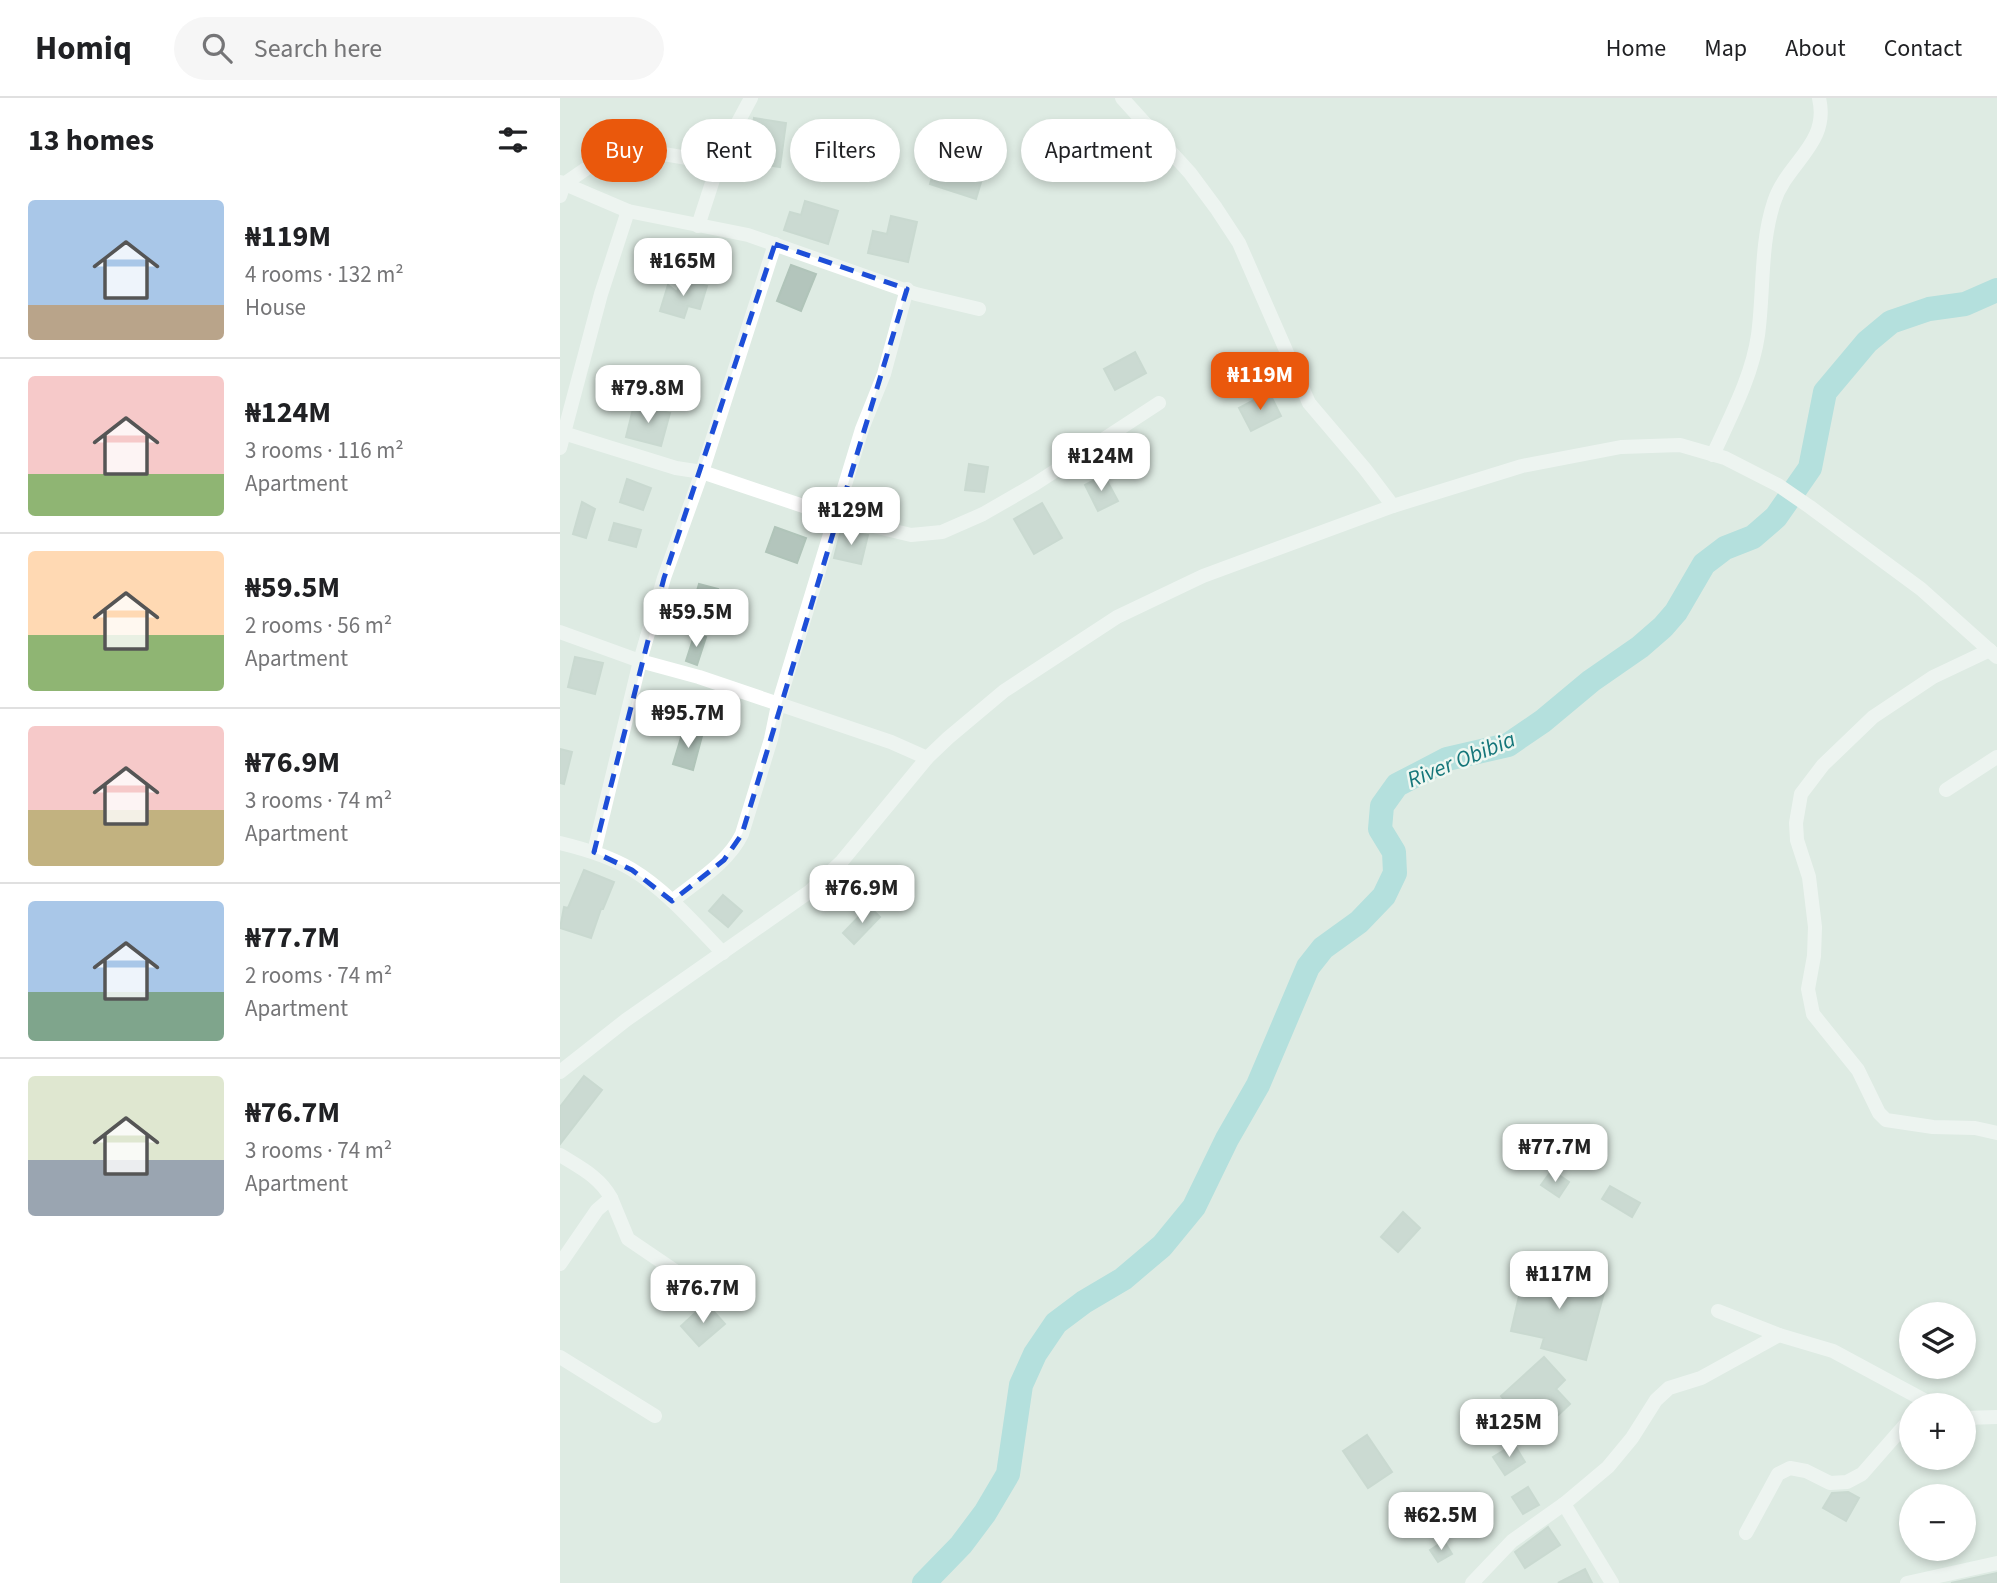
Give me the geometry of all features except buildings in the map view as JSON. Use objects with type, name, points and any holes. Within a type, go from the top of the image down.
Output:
[{"type":"street","points":[[740,119],[751,98]]},
{"type":"street","points":[[1122,98],[1190,173],[1216,208],[1244,255],[1309,403],[1393,506]]},
{"type":"street","points":[[1713,455],[1744,384],[1758,338],[1766,243],[1774,201],[1792,169],[1818,134],[1822,113],[1819,98]]},
{"type":"street","points":[[561,187],[606,155],[626,150],[681,157]]},
{"type":"street","points":[[698,226],[712,182]]},
{"type":"street","points":[[561,187],[628,211],[748,236],[916,294],[979,309]]},
{"type":"street","points":[[628,211],[601,294],[561,438],[676,468],[702,472],[836,517],[911,535],[942,532],[983,514],[1035,484],[1159,403]]},
{"type":"street","points":[[594,852],[640,661],[664,578],[702,472],[775,244]]},
{"type":"street","points":[[672,901],[724,860],[735,848],[742,834],[778,705],[862,429],[884,373],[907,289]]},
{"type":"street","points":[[560,1072],[626,1020],[809,892],[842,861],[927,758],[1004,691],[1117,617],[1203,576],[1393,506],[1522,466],[1621,447],[1680,445],[1725,458],[1779,485],[1921,589],[1993,653],[1933,677],[1874,717],[1823,765],[1801,794],[1797,840],[1809,877],[1815,928],[1814,956],[1808,989],[1813,1014],[1858,1070],[1879,1113],[1886,1120],[1933,1127],[1975,1128],[1997,1133]]},
{"type":"street","points":[[560,632],[640,661],[698,677],[891,742],[927,758]]},
{"type":"street","points":[[1946,789],[1997,757]]},
{"type":"street","points":[[560,843],[594,852],[632,870],[672,901],[723,953]]},
{"type":"street","points":[[560,1154],[594,1177],[611,1198],[628,1239],[681,1275]]},
{"type":"street","points":[[560,1264],[597,1210],[611,1198]]},
{"type":"street","points":[[1718,1311],[1779,1335],[1833,1351],[1907,1393]]},
{"type":"street","points":[[1472,1583],[1512,1541],[1564,1504],[1608,1467],[1632,1438],[1656,1400],[1669,1388],[1700,1378],[1779,1335]]},
{"type":"street","points":[[560,1357],[655,1416]]},
{"type":"street","points":[[1976,1418],[1997,1417]]},
{"type":"street","points":[[1746,1533],[1778,1474],[1790,1468],[1806,1471],[1830,1482],[1847,1482],[1862,1474],[1899,1432]]},
{"type":"street","points":[[1564,1504],[1612,1583]]},
{"type":"street","points":[[1907,1583],[1997,1563]]},
{"type":"highlighted area","points":[[775,244],[907,289],[742,834],[724,860],[672,901],[632,870],[594,852],[664,578]]},
{"type":"waterway","name":"River Obibia","points":[[924,1583],[961,1545],[985,1513],[1008,1474],[1021,1385],[1035,1354],[1056,1323],[1084,1302],[1123,1279],[1162,1246],[1194,1207],[1227,1139],[1258,1085],[1308,967],[1323,948],[1359,922],[1384,896],[1395,873],[1394,852],[1380,829],[1382,806],[1397,785],[1447,759],[1508,745],[1640,647],[1676,612],[1704,564],[1725,548],[1753,537],[1776,517],[1810,468],[1825,392],[1867,342],[1891,322],[1929,309],[1965,304],[1997,290]]}]
